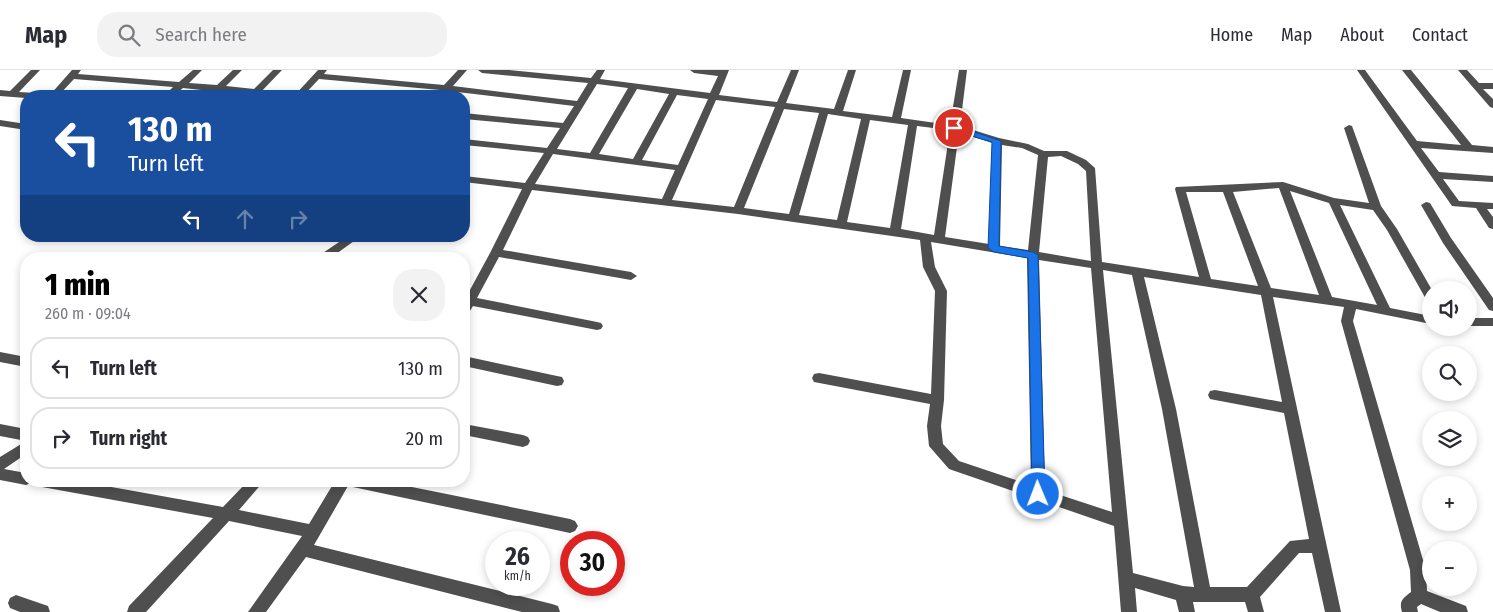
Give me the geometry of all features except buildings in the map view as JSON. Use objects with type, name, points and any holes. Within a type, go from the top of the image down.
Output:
[{"type":"street","points":[[12,94],[36,70]]},
{"type":"street","points":[[174,90],[198,70]]},
{"type":"street","points":[[219,88],[238,70]]},
{"type":"street","points":[[258,90],[278,70]]},
{"type":"street","points":[[447,88],[463,70]]},
{"type":"street","points":[[482,70],[634,86],[954,128],[997,141],[1025,146],[1043,154],[1063,153],[1082,162],[1091,170],[1096,266],[1129,612]]},
{"type":"street","points":[[470,301],[496,253],[529,185],[601,70]]},
{"type":"street","points":[[666,202],[724,72],[694,70]]},
{"type":"street","points":[[738,211],[795,70]]},
{"type":"street","points":[[838,112],[852,70]]},
{"type":"street","points":[[896,120],[907,70]]},
{"type":"street","points":[[939,239],[962,70]]},
{"type":"street","points":[[1361,70],[1456,204],[1493,206]]},
{"type":"street","points":[[1406,70],[1469,148]]},
{"type":"street","points":[[1462,70],[1493,105]]},
{"type":"street","points":[[58,90],[74,73],[231,90]]},
{"type":"street","points":[[306,90],[320,73],[464,90]]},
{"type":"street","points":[[593,156],[634,86]]},
{"type":"street","points":[[1476,86],[1493,86]]},
{"type":"street","points":[[470,91],[579,104]]},
{"type":"street","points":[[636,162],[674,92]]},
{"type":"street","points":[[0,93],[20,95]]},
{"type":"street","points":[[793,218],[824,110]]},
{"type":"street","points":[[841,224],[866,116]]},
{"type":"street","points":[[470,117],[565,126]]},
{"type":"street","points":[[895,232],[913,122]]},
{"type":"street","points":[[0,124],[20,126]]},
{"type":"street","points":[[1349,128],[1376,207],[1392,229],[1422,282]]},
{"type":"street","points":[[994,248],[997,141]]},
{"type":"street","points":[[470,143],[681,168]]},
{"type":"street","points":[[1412,144],[1493,150]]},
{"type":"street","points":[[1038,494],[1033,255],[1043,154]]},
{"type":"street","points":[[1434,174],[1493,179]]},
{"type":"street","points":[[470,180],[529,185],[841,224],[1096,266],[1327,300],[1422,318]]},
{"type":"street","points":[[1206,282],[1180,189],[1227,189],[1283,185],[1333,201],[1376,207]]},
{"type":"street","points":[[1283,185],[1327,300]]},
{"type":"street","points":[[1227,189],[1266,291],[1289,409],[1333,612]]},
{"type":"street","points":[[1333,201],[1386,311]]},
{"type":"street","points":[[1426,205],[1446,240],[1493,308]]},
{"type":"street","points":[[1480,205],[1493,225]]},
{"type":"street","points":[[925,237],[929,267],[941,291],[937,400],[934,426],[936,446],[954,465],[1121,522]]},
{"type":"street","points":[[331,252],[347,242]]},
{"type":"street","points":[[496,253],[631,276]]},
{"type":"street","points":[[1137,272],[1169,409],[1204,595]]},
{"type":"street","points":[[1351,304],[1347,321],[1418,570],[1419,596]]},
{"type":"street","points":[[470,306],[597,326]]},
{"type":"street","points":[[1477,322],[1492,323]]},
{"type":"street","points":[[0,357],[20,361]]},
{"type":"street","points":[[470,362],[557,381]]},
{"type":"street","points":[[819,378],[937,400]]},
{"type":"street","points":[[1215,395],[1289,409]]},
{"type":"street","points":[[0,430],[20,434]]},
{"type":"street","points":[[470,430],[522,441]]},
{"type":"street","points":[[0,464],[20,451]]},
{"type":"street","points":[[0,474],[20,477]]},
{"type":"street","points":[[76,487],[227,514],[313,532]]},
{"type":"street","points":[[135,612],[252,487]]},
{"type":"street","points":[[256,612],[303,549],[339,487]]},
{"type":"street","points":[[379,487],[570,526]]},
{"type":"street","points":[[1126,579],[1184,594],[1251,595],[1295,546],[1318,546]]},
{"type":"street","points":[[303,549],[552,612]]},
{"type":"street","points":[[1184,594],[1187,612]]},
{"type":"street","points":[[1251,595],[1256,612]]},
{"type":"street","points":[[1410,612],[1408,604],[1419,596]]},
{"type":"street","points":[[1419,596],[1460,612]]},
{"type":"street","points":[[16,604],[42,612]]},
{"type":"route","points":[[954,128],[997,141],[994,248],[1033,255],[1038,494]]}]
